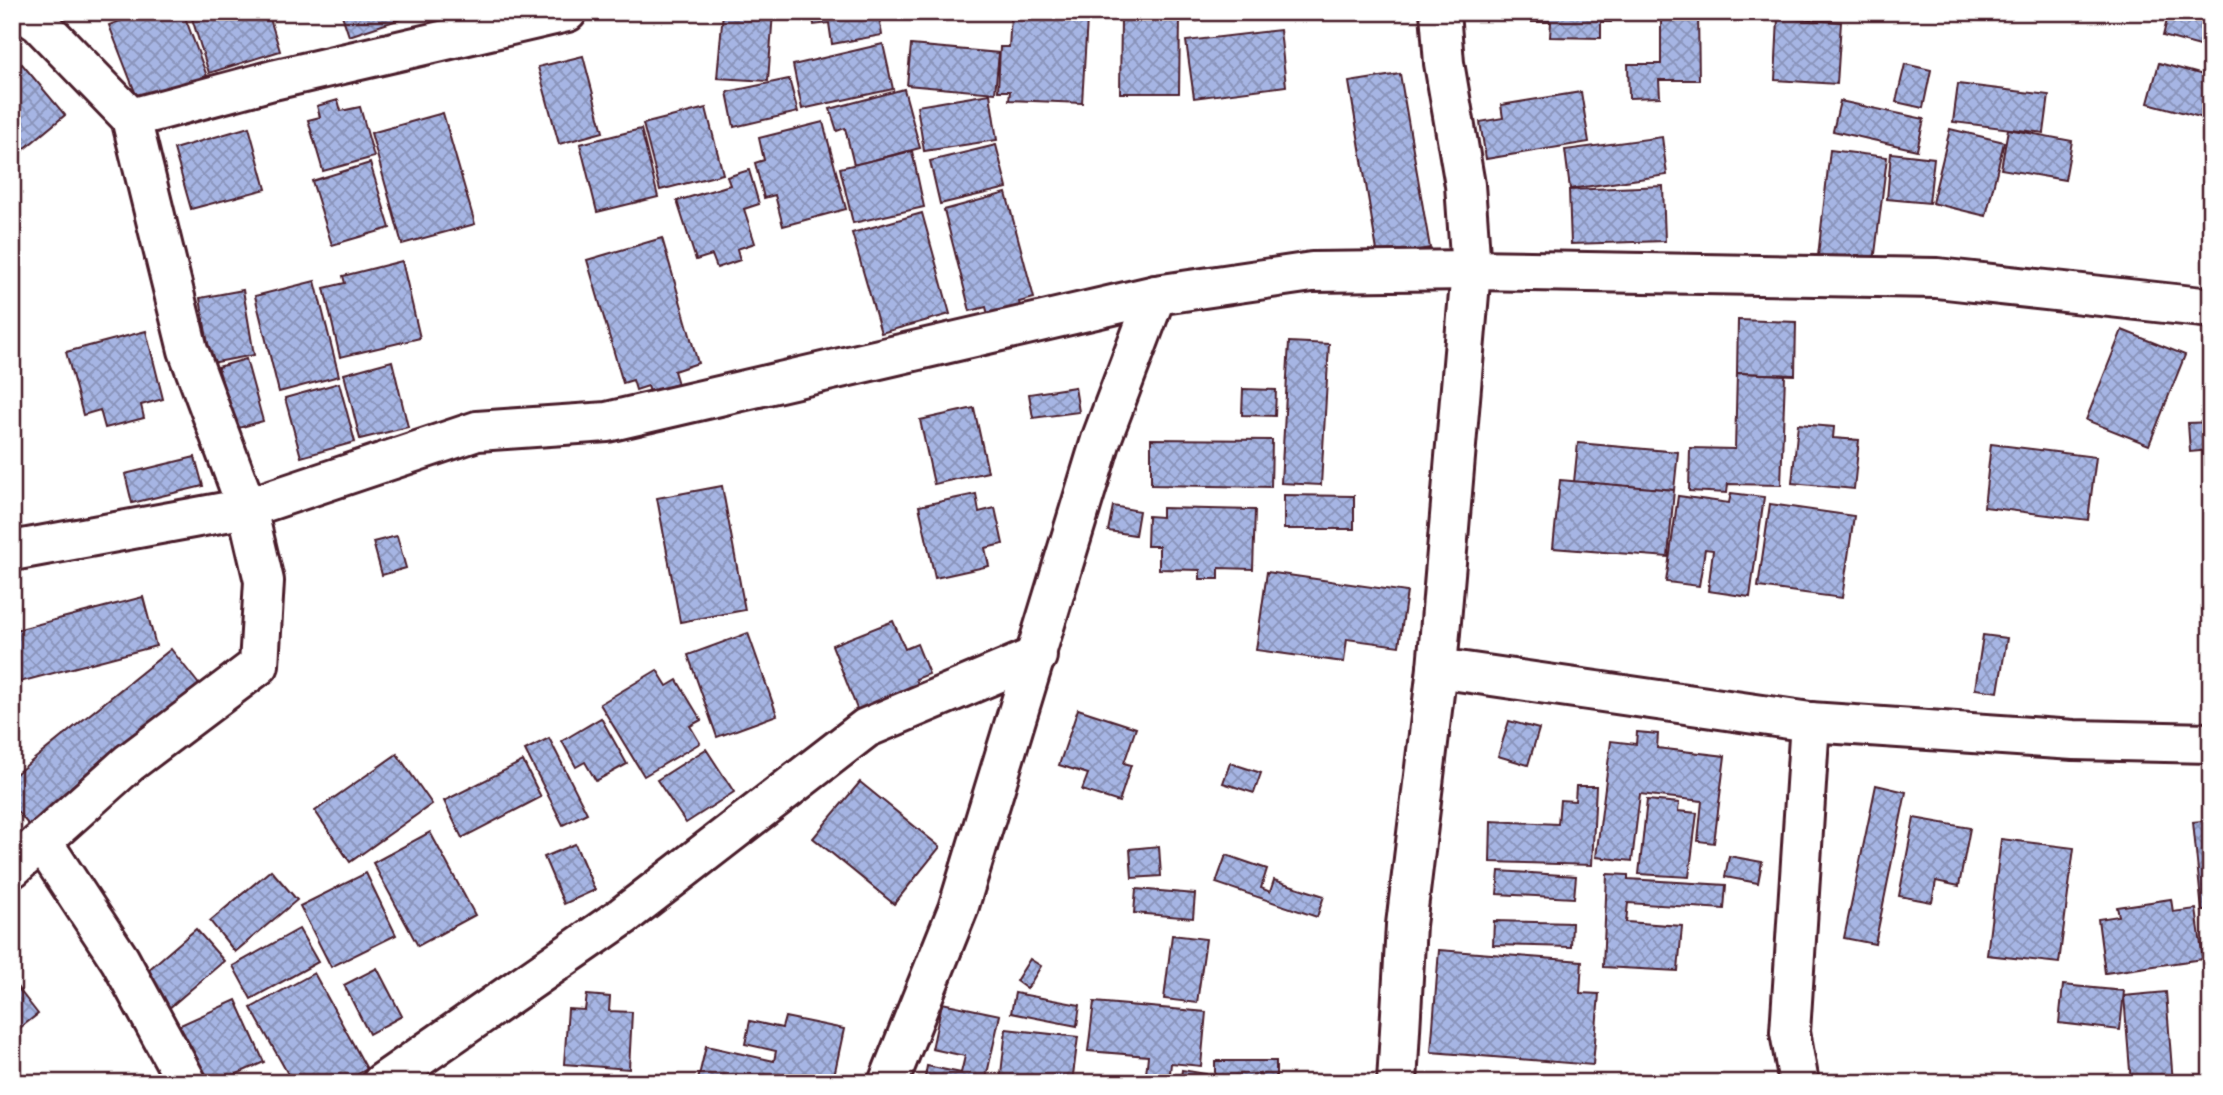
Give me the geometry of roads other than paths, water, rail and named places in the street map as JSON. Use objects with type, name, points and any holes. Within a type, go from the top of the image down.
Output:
[{"type":"street","points":[[12,868],[129,763],[258,665],[264,581],[247,508],[188,350],[131,118],[39,23],[23,12]]},
{"type":"street","points":[[131,118],[273,80],[567,12]]},
{"type":"street","points":[[1397,1083],[1406,925],[1437,668],[1471,270],[1465,185],[1444,63],[1440,12]]},
{"type":"street","points":[[12,551],[247,508],[477,431],[607,422],[1156,295],[1312,272],[1471,270],[1937,278],[2211,308]]},
{"type":"street","points":[[888,1083],[958,909],[1101,440],[1156,295]]},
{"type":"street","points":[[382,1083],[623,916],[866,728],[1037,656]]},
{"type":"street","points":[[1437,668],[1810,722],[2074,740],[2211,743]]},
{"type":"street","points":[[1799,1083],[1790,1032],[1810,722]]},
{"type":"street","points":[[43,843],[120,960],[187,1083]]}]
